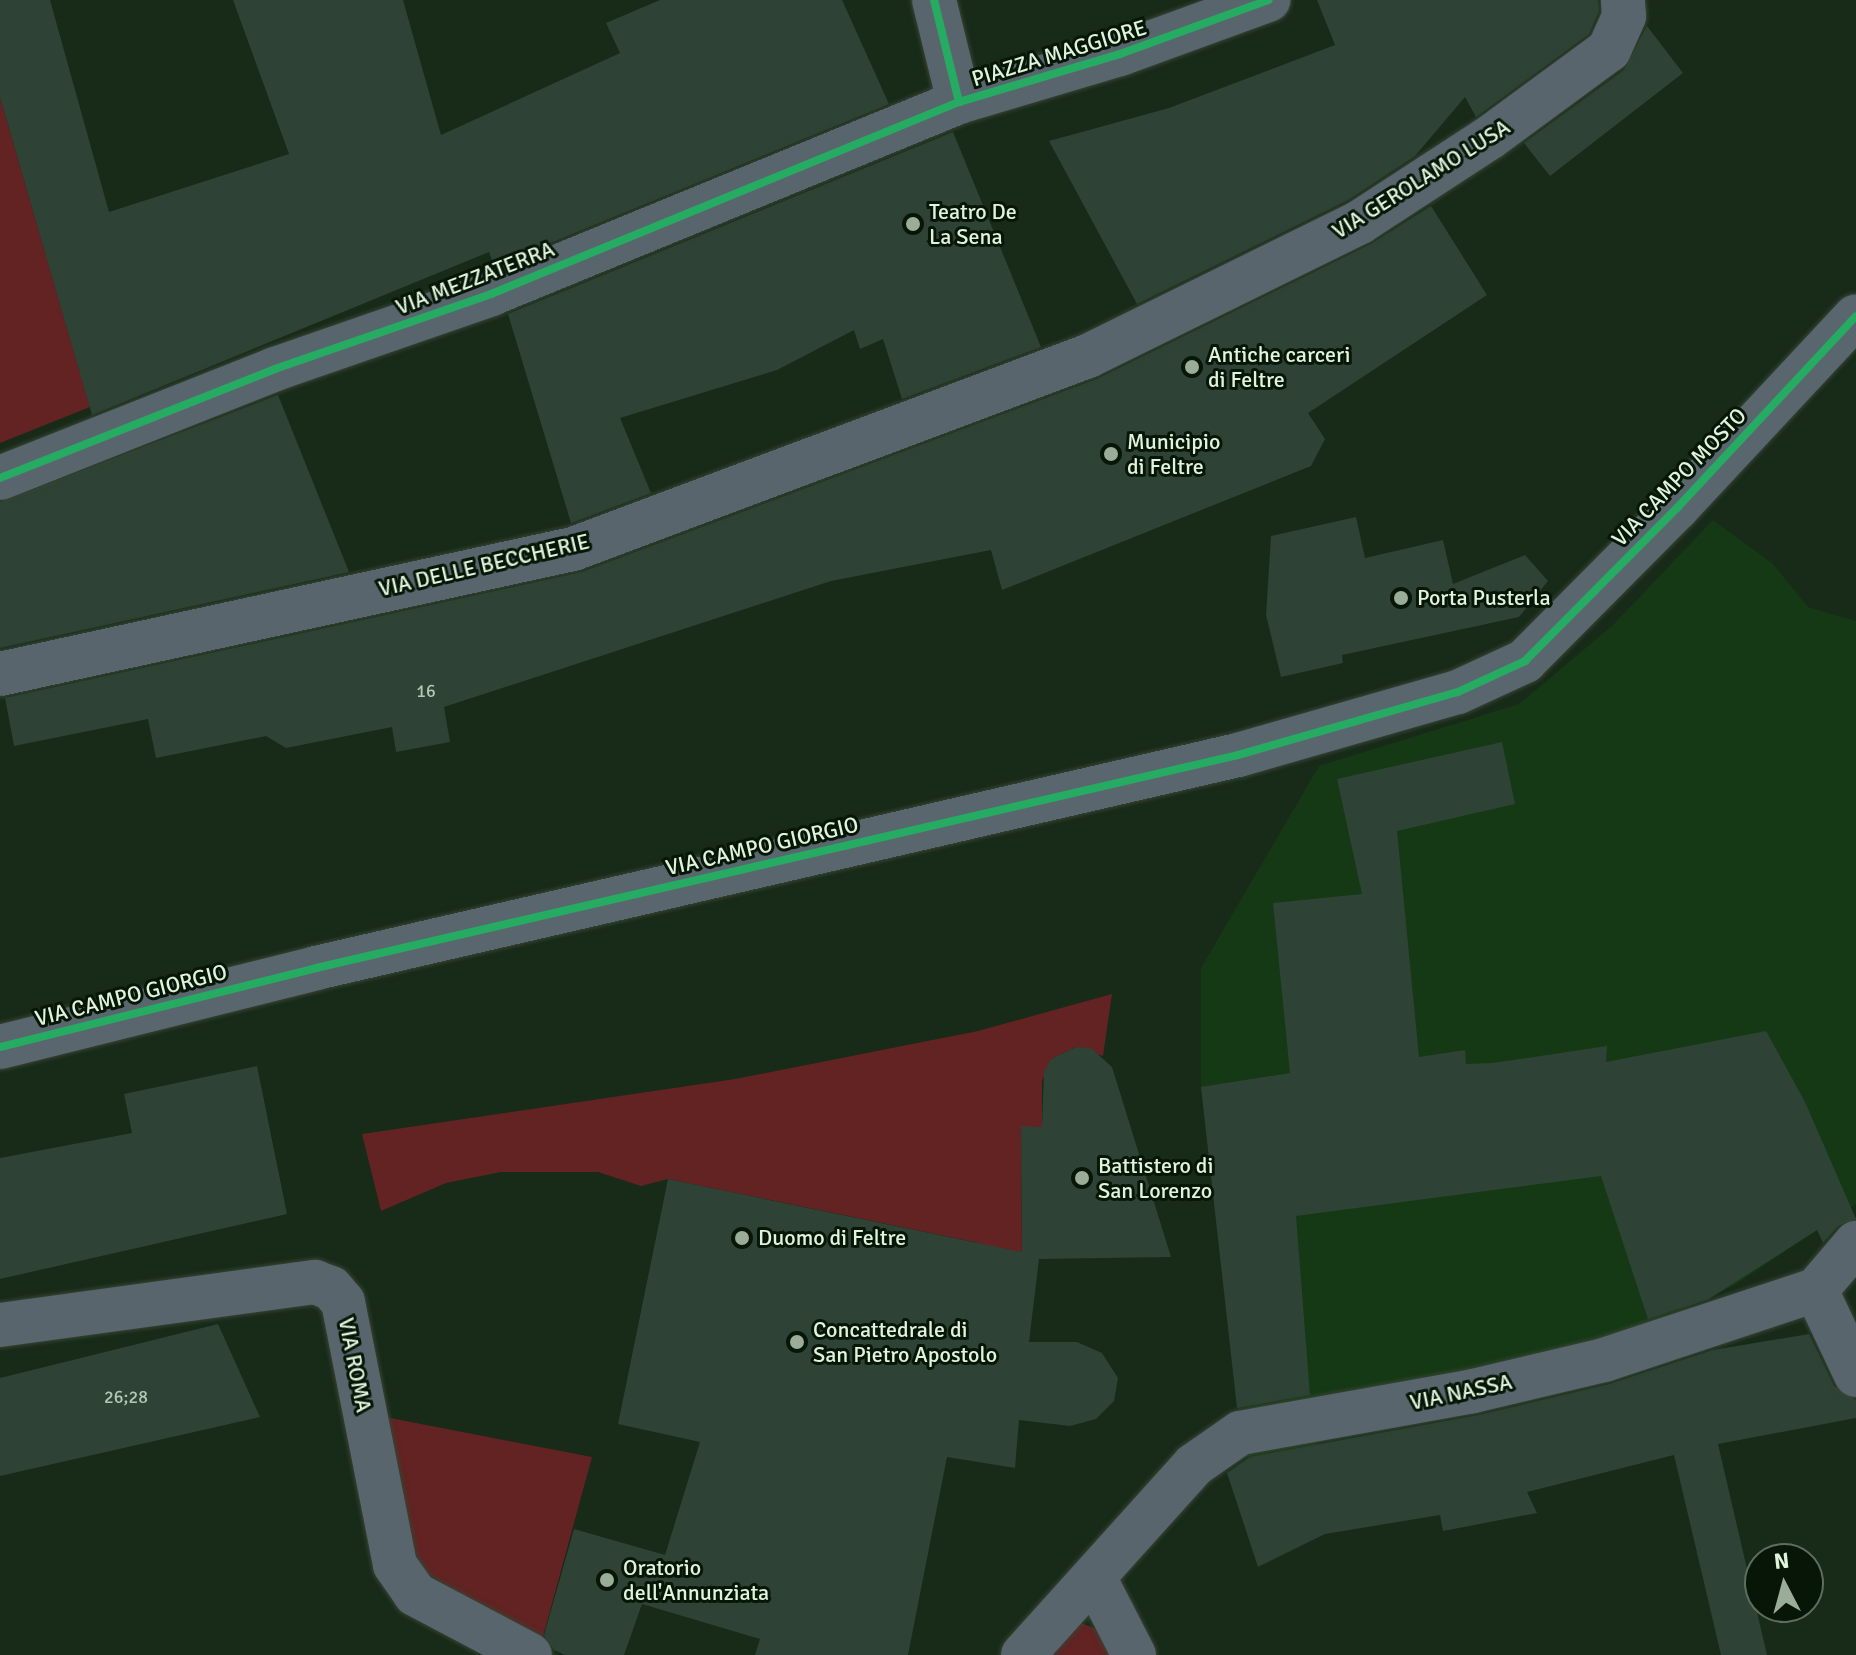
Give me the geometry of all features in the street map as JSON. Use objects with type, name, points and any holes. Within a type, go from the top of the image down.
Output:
[{"type":"street","name":"PIAZZA MAGGIORE","points":[[934,0],[959,102],[1120,54],[1259,2]]},
{"type":"street","name":"VIA GEROLAMO LUSA","points":[[1088,356],[1360,222],[1489,138],[1609,50],[1624,16],[1623,0]]},
{"type":"street","name":"VIA MEZZATERRA","points":[[0,478],[275,369],[491,294],[959,102]]},
{"type":"street","name":"VIA CAMPO MOSTO","points":[[1525,661],[1677,508],[1856,316]]},
{"type":"street","name":"VIA DELLE BECCHERIE","points":[[0,674],[573,549],[1088,356]]},
{"type":"street","name":"VIA CAMPO GIORGIO","points":[[0,1047],[316,968],[1238,755],[1458,692],[1525,661]]},
{"type":"street","points":[[1856,1243],[1816,1290],[1856,1375]]},
{"type":"street","name":"VIA ROMA","points":[[0,1325],[315,1282],[331,1288],[343,1302],[395,1565],[415,1594],[530,1655]]},
{"type":"street","name":"VIA NASSA","points":[[1023,1655],[1194,1465],[1240,1433],[1473,1391],[1604,1360],[1816,1290]]},
{"type":"street","points":[[1094,1577],[1134,1655]]},
{"type":"shaded area","points":[[0,97],[90,407],[0,443]]},
{"type":"shaded area","points":[[1713,520],[1773,564],[1808,607],[1856,621],[1856,1204],[1735,1285],[1650,1326],[1315,1434],[1318,1448],[1244,1458],[1201,1087],[1201,968],[1319,766],[1519,704],[1612,626]]},
{"type":"shaded area","points":[[1112,994],[1103,1056],[1076,1047],[1051,1059],[1042,1081],[1042,1127],[1021,1127],[1022,1259],[974,1242],[668,1179],[641,1186],[598,1172],[501,1172],[446,1183],[381,1211],[362,1134],[735,1079],[978,1031]]},
{"type":"shaded area","points":[[380,1416],[592,1457],[541,1644],[423,1571],[396,1506]]},
{"type":"shaded area","points":[[1081,1623],[1099,1630],[1112,1655],[1050,1655]]},
{"type":"building","points":[[0,0],[50,0],[109,212],[289,154],[233,0],[403,0],[441,135],[620,53],[606,23],[660,0],[842,0],[889,104],[494,266],[489,252],[92,415],[0,97]]},
{"type":"building","points":[[1317,0],[1598,0],[1599,11],[1589,34],[1476,117],[1465,97],[1415,156],[1348,200],[1137,304],[1049,141],[1169,108],[1335,45]]},
{"type":"building","points":[[1647,26],[1683,73],[1550,176],[1524,143],[1624,70]]},
{"type":"building","points":[[953,132],[1041,347],[902,399],[883,339],[860,349],[854,330],[777,370],[620,418],[651,493],[571,523],[508,314]]},
{"type":"building","points":[[1431,206],[1487,295],[1308,413],[1325,439],[1311,466],[1002,590],[991,550],[831,581],[444,707],[450,742],[396,752],[392,727],[286,748],[266,736],[156,758],[148,719],[14,746],[5,698],[582,572],[1097,379],[1371,244]]},
{"type":"building","points":[[278,395],[349,572],[0,648],[0,502]]},
{"type":"building","name":"Porta Pusterla","points":[[1356,517],[1365,558],[1443,540],[1453,584],[1525,555],[1548,581],[1519,617],[1342,655],[1343,663],[1281,677],[1266,615],[1271,536]]},
{"type":"building","points":[[1502,742],[1515,804],[1397,831],[1419,1057],[1465,1050],[1466,1064],[1493,1063],[1607,1046],[1606,1062],[1766,1031],[1805,1102],[1856,1219],[1838,1226],[1823,1243],[1817,1230],[1709,1299],[1648,1319],[1601,1176],[1296,1216],[1310,1395],[1237,1408],[1201,1087],[1290,1073],[1273,903],[1362,894],[1337,779]]},
{"type":"building","points":[[1076,1047],[1091,1048],[1112,1067],[1171,1257],[1039,1259],[1029,1342],[1077,1342],[1102,1353],[1118,1378],[1114,1401],[1096,1419],[1070,1426],[1019,1420],[1015,1468],[947,1457],[908,1655],[755,1655],[760,1639],[642,1604],[624,1655],[565,1655],[554,1650],[544,1635],[574,1529],[665,1555],[700,1442],[618,1424],[668,1179],[1022,1252],[1021,1126],[1042,1127],[1044,1072],[1051,1059]]},
{"type":"building","points":[[257,1066],[287,1214],[0,1279],[0,1158],[132,1133],[124,1094]]},
{"type":"building","points":[[218,1324],[260,1417],[0,1476],[0,1378]]},
{"type":"building","points":[[1809,1334],[1834,1386],[1856,1400],[1856,1418],[1718,1444],[1744,1556],[1744,1623],[1760,1623],[1767,1655],[1721,1655],[1674,1455],[1527,1492],[1537,1513],[1443,1531],[1440,1515],[1325,1534],[1258,1567],[1227,1473],[1250,1457],[1479,1415],[1610,1384],[1713,1350]]},
{"type":"cycle path","points":[[934,0],[959,102]]},
{"type":"cycle path","points":[[0,478],[275,369],[491,294],[959,102],[1120,54],[1268,0]]},
{"type":"cycle path","points":[[0,1047],[316,968],[1238,755],[1458,692],[1525,661],[1677,508],[1856,316]]},
{"type":"place","name":"Teatro De La Sena","points":[[913,224]]},
{"type":"place","name":"Antiche carceri di Feltre","points":[[1192,367]]},
{"type":"place","name":"Municipio di Feltre","points":[[1111,454]]},
{"type":"place","name":"Porta Pusterla","points":[[1401,598]]},
{"type":"place","name":"Battistero di San Lorenzo","points":[[1082,1178]]},
{"type":"place","name":"Duomo di Feltre","points":[[742,1238]]},
{"type":"place","name":"Concattedrale di San Pietro Apostolo","points":[[797,1342]]},
{"type":"place","name":"Oratorio dell'Annunziata","points":[[607,1580]]}]
